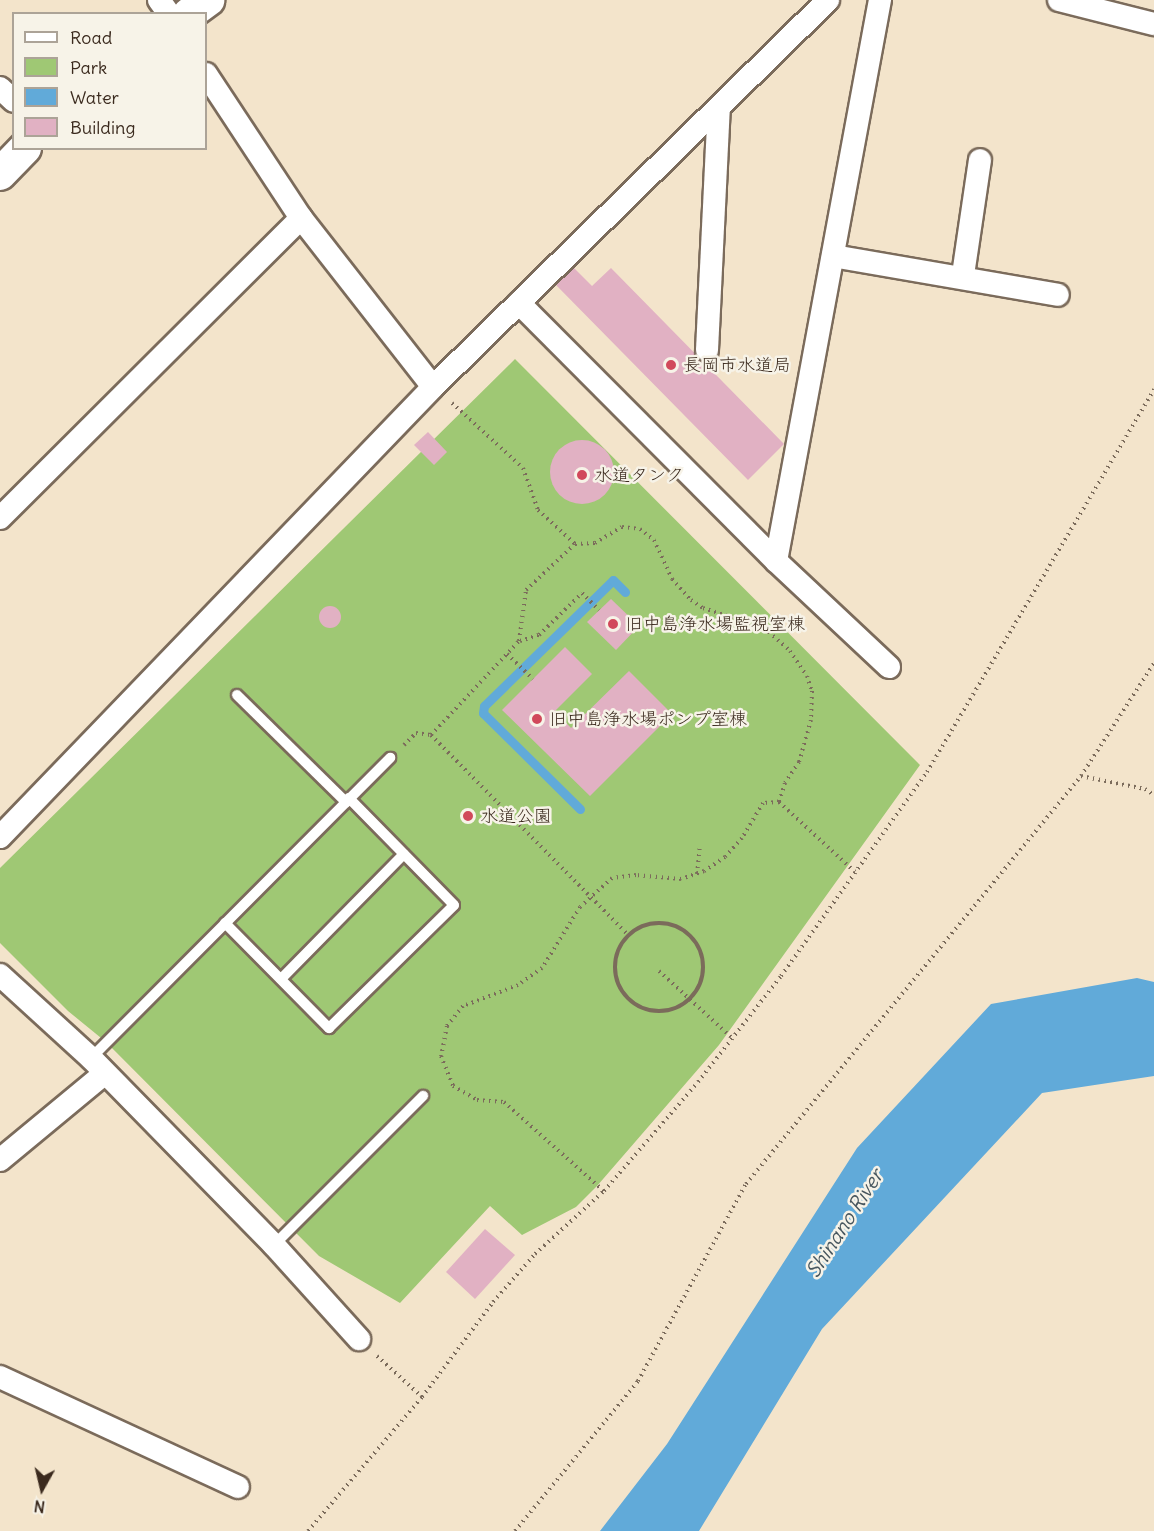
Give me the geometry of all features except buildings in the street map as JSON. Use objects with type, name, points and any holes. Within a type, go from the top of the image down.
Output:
[{"type":"street","points":[[192,12],[208,0]]},
{"type":"street","points":[[0,837],[433,387],[828,0]]},
{"type":"street","points":[[776,561],[880,0]]},
{"type":"street","points":[[1059,0],[1154,24]]},
{"type":"street","points":[[207,76],[301,218],[433,387]]},
{"type":"street","points":[[0,87],[12,99]]},
{"type":"street","points":[[707,350],[719,108]]},
{"type":"street","points":[[0,174],[23,150]]},
{"type":"street","points":[[963,276],[980,160]]},
{"type":"street","points":[[0,518],[301,218]]},
{"type":"street","points":[[833,256],[963,276],[1058,295]]},
{"type":"street","points":[[519,303],[776,561],[889,667]]},
{"type":"street","points":[[0,975],[98,1065],[274,1245],[358,1339]]},
{"type":"street","points":[[0,1160],[98,1065]]},
{"type":"street","points":[[0,1377],[238,1487]]},
{"type":"lane","points":[[225,923],[329,1028],[454,905],[404,854],[237,695]]},
{"type":"lane","points":[[98,1065],[225,923],[390,758]]},
{"type":"lane","points":[[281,979],[404,854]]},
{"type":"lane","points":[[274,1245],[423,1096]]},
{"type":"path","points":[[433,387],[523,468],[538,510],[575,544]]},
{"type":"path","points":[[308,1531],[422,1397],[535,1254],[604,1191],[732,1038],[855,872],[927,772],[1154,389]]},
{"type":"path","points":[[519,641],[526,590],[575,544],[595,543],[622,527],[640,529],[654,540],[672,579],[692,600],[703,608],[764,628],[797,659],[812,691],[812,720],[805,748],[785,783],[779,802]]},
{"type":"path","points":[[431,735],[519,641],[539,635],[582,593],[599,610]]},
{"type":"path","points":[[507,654],[533,679]]},
{"type":"path","points":[[515,1531],[638,1381],[746,1184],[1081,776],[1154,663]]},
{"type":"path","points":[[390,758],[416,733],[431,735],[592,895],[629,936]]},
{"type":"path","points":[[1081,776],[1145,789],[1154,795]]},
{"type":"path","points":[[604,1191],[504,1102],[484,1101],[463,1094],[449,1078],[441,1056],[442,1041],[454,1014],[474,999],[518,985],[542,968],[592,895],[612,878],[623,875],[670,880],[697,874],[715,865],[735,847],[763,803],[779,802],[855,872]]},
{"type":"path","points":[[697,874],[700,845]]},
{"type":"path","points":[[664,926],[681,930],[694,940],[701,952],[703,969],[690,998],[680,1006],[662,1010],[636,1005],[627,998],[618,984],[614,966],[616,953],[629,936],[638,929],[664,926]]},
{"type":"path","points":[[659,971],[732,1038]]},
{"type":"path","points":[[358,1339],[422,1397]]},
{"type":"green space","name":"水道公園","points":[[515,359],[920,765],[719,1045],[597,1186],[576,1207],[522,1235],[490,1206],[400,1303],[319,1256],[106,1042],[68,1011],[0,943],[0,868]]},
{"type":"water","name":"Shinano River","points":[[1137,978],[1154,982],[1154,1076],[1042,1093],[822,1329],[699,1531],[600,1531],[667,1444],[857,1148],[991,1004]]},
{"type":"waterway","points":[[580,809],[483,713],[484,706],[613,580],[625,592]]},
{"type":"place","name":"長岡市水道局","points":[[671,365]]},
{"type":"place","name":"水道タンク","points":[[582,475]]},
{"type":"place","name":"旧中島浄水場監視室棟","points":[[613,624]]},
{"type":"place","name":"旧中島浄水場ポンプ室棟","points":[[537,719]]},
{"type":"place","name":"水道公園","points":[[468,816]]}]
